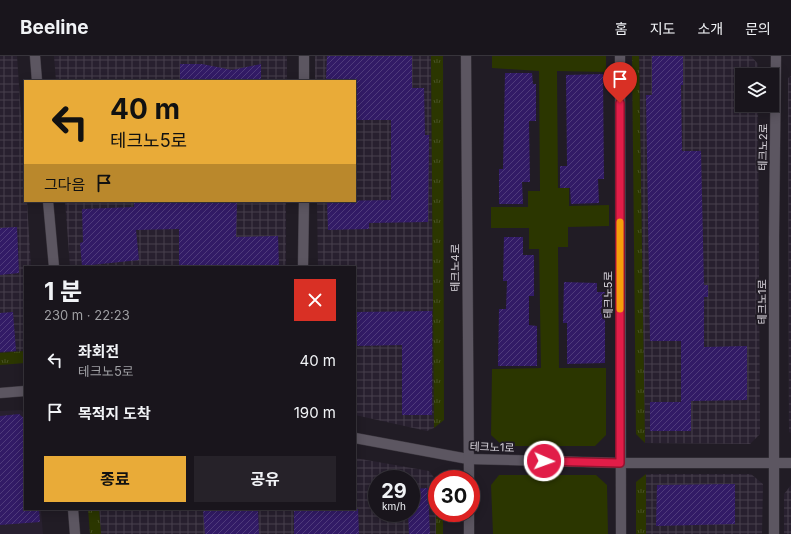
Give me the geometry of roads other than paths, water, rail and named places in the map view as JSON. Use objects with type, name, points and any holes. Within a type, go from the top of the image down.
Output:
[{"type":"street","points":[[35,56],[37,80]]},
{"type":"street","points":[[304,56],[304,80]]},
{"type":"street","name":"테크노4로","points":[[466,56],[468,470]]},
{"type":"street","name":"테크노5로","points":[[620,56],[621,534]]},
{"type":"street","name":"테크노2로","points":[[774,237],[776,56]]},
{"type":"street","points":[[48,202],[54,266]]},
{"type":"street","points":[[303,266],[304,202]]},
{"type":"street","name":"테크노1로","points":[[774,237],[774,534]]},
{"type":"street","points":[[0,393],[24,391]]},
{"type":"street","name":"테크노1로","points":[[356,438],[468,459],[620,463],[791,463]]},
{"type":"street","points":[[73,510],[75,534]]},
{"type":"street","points":[[469,522],[469,534]]}]
